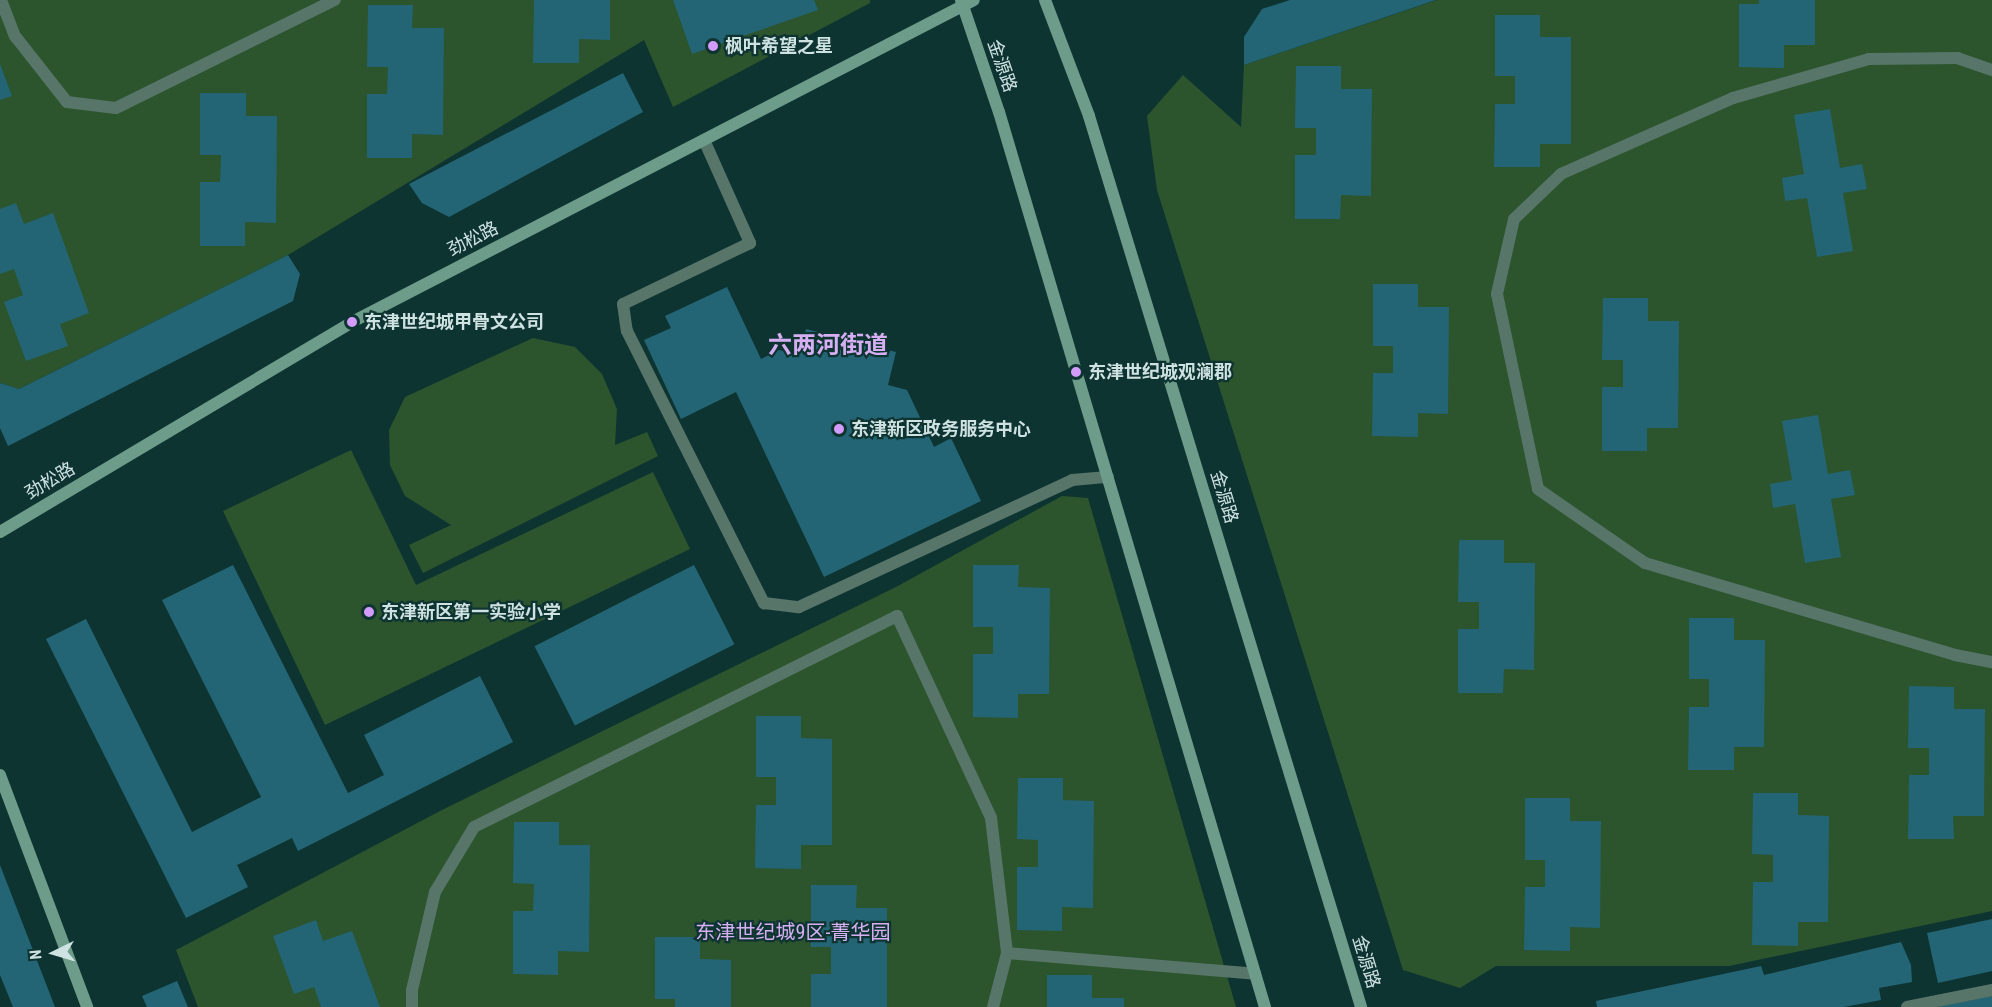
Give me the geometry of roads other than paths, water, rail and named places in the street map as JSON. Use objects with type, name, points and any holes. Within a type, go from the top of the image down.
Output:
[{"type":"main road","name":"金源路","points":[[1045,0],[1087,107],[1361,1007]]},
{"type":"main road","name":"金源路","points":[[966,2],[1265,1007]]},
{"type":"main road","name":"劲松路","points":[[0,532],[352,322],[966,2]]},
{"type":"main road","points":[[0,775],[87,1007]]},
{"type":"street","points":[[1,0],[15,36],[67,102],[116,108],[335,0]]},
{"type":"street","points":[[1992,70],[1958,58],[1869,60],[1733,98],[1561,174],[1514,219],[1497,294],[1538,489],[1645,563],[1955,655],[1992,662]]},
{"type":"street","points":[[704,140],[750,243],[623,304],[627,331],[764,603],[799,607],[1072,480],[1108,477]]},
{"type":"street","points":[[412,1007],[412,990],[435,892],[474,827],[897,616],[991,818],[1007,953],[993,1007]]},
{"type":"street","points":[[1007,953],[1255,974]]},
{"type":"street","points":[[1907,1007],[1992,990]]},
{"type":"place","name":"枫叶希望之星","points":[[713,46]]},
{"type":"place","name":"东津世纪城甲骨文公司","points":[[352,322]]},
{"type":"place","name":"东津世纪城观澜郡","points":[[1076,372]]},
{"type":"place","name":"东津新区政务服务中心","points":[[839,429]]},
{"type":"place","name":"东津新区第一实验小学","points":[[369,612]]},
{"type":"district","name":"六两河街道","points":[[828,346]]},
{"type":"district","name":"东津世纪城9区-菁华园","points":[[793,932]]}]
